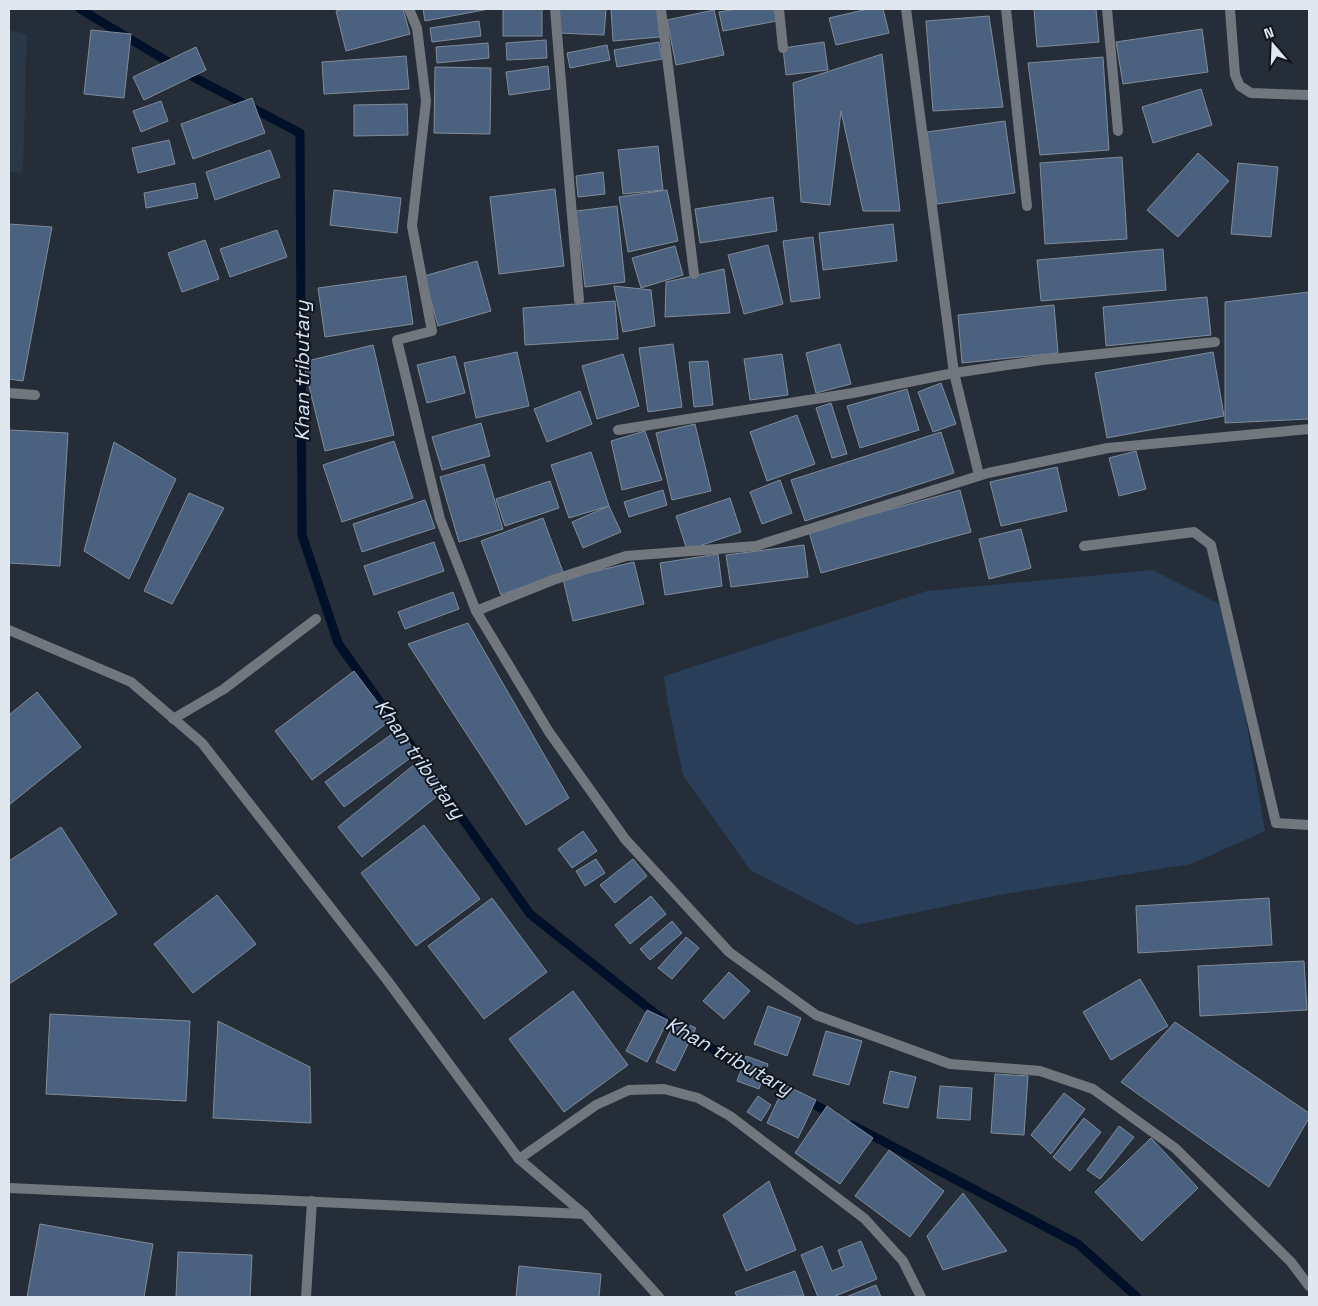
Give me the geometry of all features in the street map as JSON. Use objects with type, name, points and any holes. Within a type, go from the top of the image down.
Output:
[{"type":"street","points":[[409,9],[417,28],[426,101],[412,226],[432,332],[397,340],[440,519],[476,611],[549,732],[625,839],[729,952],[816,1015],[950,1064],[1040,1071],[1094,1089],[1175,1148],[1290,1262],[1309,1286]]},
{"type":"street","points":[[555,9],[579,300]]},
{"type":"street","points":[[662,9],[694,274]]},
{"type":"street","points":[[779,9],[782,48]]},
{"type":"street","points":[[906,9],[954,373],[979,475]]},
{"type":"street","points":[[1006,9],[1027,206]]},
{"type":"street","points":[[1107,9],[1118,131]]},
{"type":"street","points":[[1230,9],[1235,75],[1240,86],[1251,93],[1309,95]]},
{"type":"street","points":[[618,430],[853,393],[954,373],[1042,360],[1215,342]]},
{"type":"street","points":[[9,393],[35,395]]},
{"type":"street","points":[[476,611],[553,580],[626,556],[756,546],[979,475],[1108,448],[1309,429]]},
{"type":"street","points":[[1084,546],[1194,532],[1211,545],[1276,823],[1309,827]]},
{"type":"street","points":[[173,719],[224,689],[316,619]]},
{"type":"street","points":[[9,630],[131,682],[202,744],[387,980],[519,1159],[584,1214],[659,1297]]},
{"type":"street","points":[[519,1159],[596,1105],[629,1090],[664,1089],[698,1098],[730,1116],[865,1219],[903,1261],[921,1297]]},
{"type":"street","points":[[9,1188],[584,1214]]},
{"type":"street","points":[[306,1297],[312,1201]]},
{"type":"shaded area","points":[[9,30],[27,34],[23,173],[9,172]]},
{"type":"shaded area","points":[[1153,570],[1227,608],[1265,831],[1191,864],[999,895],[857,925],[750,870],[683,775],[664,676],[927,591]]},
{"type":"building","points":[[344,9],[403,9],[410,34],[346,51],[336,11]]},
{"type":"building","points":[[423,9],[489,9],[425,21]]},
{"type":"building","points":[[503,9],[542,9],[542,36],[503,36]]},
{"type":"building","points":[[559,9],[606,9],[604,35],[558,33]]},
{"type":"building","points":[[611,9],[657,9],[660,37],[613,41]]},
{"type":"building","points":[[737,9],[774,9],[777,21],[723,31],[719,12]]},
{"type":"building","points":[[868,9],[883,9],[889,33],[836,45],[829,18]]},
{"type":"building","points":[[1034,9],[1096,9],[1099,42],[1037,47]]},
{"type":"building","points":[[714,10],[724,55],[676,65],[667,20]]},
{"type":"building","points":[[989,16],[1003,107],[933,111],[926,21]]},
{"type":"building","points":[[479,21],[481,36],[432,42],[430,28]]},
{"type":"building","points":[[1202,29],[1208,72],[1123,84],[1116,42]]},
{"type":"building","points":[[91,30],[131,34],[124,98],[84,94]]},
{"type":"building","points":[[546,40],[547,58],[507,60],[506,43]]},
{"type":"building","points":[[659,42],[662,59],[617,67],[614,50]]},
{"type":"building","points":[[824,42],[828,70],[786,75],[783,48]]},
{"type":"building","points":[[488,43],[489,58],[437,63],[436,47]]},
{"type":"building","points":[[607,45],[610,60],[570,68],[567,53]]},
{"type":"building","points":[[196,47],[206,70],[144,100],[133,77]]},
{"type":"building","points":[[882,54],[900,211],[863,211],[841,111],[830,205],[801,202],[793,83]]},
{"type":"building","points":[[406,56],[409,89],[324,94],[322,62]]},
{"type":"building","points":[[1103,57],[1109,150],[1040,155],[1028,63]]},
{"type":"building","points":[[548,66],[550,89],[509,95],[506,72]]},
{"type":"building","points":[[435,67],[491,68],[490,134],[434,133]]},
{"type":"building","points":[[1201,89],[1212,125],[1153,143],[1142,107]]},
{"type":"building","points":[[252,98],[265,133],[193,159],[181,124]]},
{"type":"building","points":[[161,101],[168,121],[141,132],[133,111]]},
{"type":"building","points":[[407,104],[408,135],[354,136],[354,105]]},
{"type":"building","points":[[1005,121],[1015,193],[937,204],[927,132]]},
{"type":"building","points":[[169,140],[175,164],[138,173],[132,148]]},
{"type":"building","points":[[658,146],[663,190],[623,194],[618,150]]},
{"type":"building","points":[[270,150],[280,177],[215,200],[206,172]]},
{"type":"building","points":[[1198,153],[1229,181],[1178,237],[1147,210]]},
{"type":"building","points":[[1122,157],[1127,239],[1045,244],[1040,163]]},
{"type":"building","points":[[1238,163],[1278,167],[1271,237],[1231,234]]},
{"type":"building","points":[[603,172],[605,194],[578,197],[576,176]]},
{"type":"building","points":[[195,183],[198,198],[146,208],[144,193]]},
{"type":"building","points":[[555,189],[564,266],[499,274],[490,197]]},
{"type":"building","points":[[334,190],[401,198],[397,233],[330,225]]},
{"type":"building","points":[[667,190],[678,241],[628,252],[619,197]]},
{"type":"building","points":[[773,197],[777,231],[700,243],[695,209]]},
{"type":"building","points":[[617,206],[625,282],[585,287],[576,211]]},
{"type":"building","points":[[9,224],[52,227],[23,381],[9,379]]},
{"type":"building","points":[[893,224],[897,261],[823,270],[819,233]]},
{"type":"building","points":[[277,230],[287,257],[230,277],[220,249]]},
{"type":"building","points":[[813,237],[820,298],[791,302],[783,241]]},
{"type":"building","points":[[205,240],[219,279],[182,292],[168,253]]},
{"type":"building","points":[[768,245],[783,304],[744,314],[728,255]]},
{"type":"building","points":[[675,246],[683,275],[641,288],[632,258]]},
{"type":"building","points":[[1163,249],[1166,290],[1041,301],[1037,260]]},
{"type":"building","points":[[477,261],[491,311],[438,326],[424,276]]},
{"type":"building","points":[[724,269],[730,313],[665,317],[666,282]]},
{"type":"building","points":[[406,276],[413,324],[325,337],[318,288]]},
{"type":"building","points":[[614,286],[651,290],[655,326],[623,332]]},
{"type":"building","points":[[1309,292],[1309,419],[1225,423],[1225,302]]},
{"type":"building","points":[[1207,297],[1211,335],[1106,346],[1103,307]]},
{"type":"building","points":[[615,301],[618,339],[525,345],[523,308]]},
{"type":"building","points":[[1054,305],[1058,353],[962,363],[958,315]]},
{"type":"building","points":[[673,344],[682,407],[648,412],[639,348]]},
{"type":"building","points":[[840,344],[851,384],[816,393],[806,353]]},
{"type":"building","points":[[373,345],[394,435],[325,451],[303,362]]},
{"type":"building","points":[[517,352],[529,406],[476,418],[464,363]]},
{"type":"building","points":[[1213,352],[1224,416],[1107,438],[1095,373]]},
{"type":"building","points":[[623,354],[639,406],[597,419],[582,366]]},
{"type":"building","points":[[782,354],[788,395],[750,400],[744,359]]},
{"type":"building","points":[[455,356],[465,393],[427,403],[417,365]]},
{"type":"building","points":[[708,361],[713,405],[694,407],[689,362]]},
{"type":"building","points":[[941,383],[956,424],[933,432],[918,392]]},
{"type":"building","points":[[907,389],[919,430],[860,448],[847,406]]},
{"type":"building","points":[[580,391],[592,424],[547,442],[534,409]]},
{"type":"building","points":[[831,403],[847,454],[832,458],[816,408]]},
{"type":"building","points":[[797,415],[815,464],[767,481],[750,432]]},
{"type":"building","points":[[481,423],[490,456],[442,470],[432,437]]},
{"type":"building","points":[[695,424],[711,491],[672,500],[656,433]]},
{"type":"building","points":[[9,430],[68,433],[60,566],[9,563]]},
{"type":"building","points":[[645,431],[662,480],[622,490],[611,441]]},
{"type":"building","points":[[941,432],[954,473],[805,521],[791,480]]},
{"type":"building","points":[[394,441],[413,498],[342,522],[323,465]]},
{"type":"building","points":[[114,442],[176,479],[129,579],[84,551]]},
{"type":"building","points":[[1136,451],[1146,489],[1119,496],[1109,458]]},
{"type":"building","points":[[591,452],[609,506],[569,518],[551,465]]},
{"type":"building","points":[[484,464],[503,529],[459,542],[440,477]]},
{"type":"building","points":[[1057,467],[1067,511],[1001,526],[990,482]]},
{"type":"building","points":[[780,480],[792,513],[762,524],[750,492]]},
{"type":"building","points":[[550,481],[559,508],[505,526],[496,499]]},
{"type":"building","points":[[663,490],[667,505],[629,517],[624,502]]},
{"type":"building","points":[[960,490],[971,532],[821,573],[809,532]]},
{"type":"building","points":[[189,493],[224,508],[172,604],[144,591]]},
{"type":"building","points":[[730,498],[741,532],[687,550],[676,516]]},
{"type":"building","points":[[425,500],[435,528],[362,552],[353,524]]},
{"type":"building","points":[[609,506],[621,532],[583,548],[572,522]]},
{"type":"building","points":[[543,518],[563,572],[501,595],[481,541]]},
{"type":"building","points":[[1021,529],[1031,568],[989,579],[979,539]]},
{"type":"building","points":[[434,542],[444,571],[374,595],[364,566]]},
{"type":"building","points":[[804,545],[808,577],[731,587],[726,555]]},
{"type":"building","points":[[718,554],[722,586],[665,595],[660,563]]},
{"type":"building","points":[[634,562],[644,604],[573,621],[563,579]]},
{"type":"building","points":[[453,592],[459,609],[405,629],[398,612]]},
{"type":"building","points":[[468,623],[569,798],[526,825],[408,644]]},
{"type":"building","points":[[354,671],[391,720],[312,780],[275,731]]},
{"type":"building","points":[[37,692],[81,747],[9,805],[9,715]]},
{"type":"building","points":[[399,729],[417,753],[344,807],[325,782]]},
{"type":"building","points":[[421,759],[446,789],[362,857],[338,827]]},
{"type":"building","points":[[424,825],[480,899],[416,946],[361,873]]},
{"type":"building","points":[[61,827],[117,914],[9,984],[9,861]]},
{"type":"building","points":[[583,831],[597,851],[572,868],[558,849]]},
{"type":"building","points":[[596,859],[605,873],[585,886],[576,871]]},
{"type":"building","points":[[633,859],[647,876],[615,903],[600,885]]},
{"type":"building","points":[[217,895],[256,944],[193,993],[154,944]]},
{"type":"building","points":[[651,896],[666,914],[630,944],[615,925]]},
{"type":"building","points":[[492,898],[547,972],[484,1019],[428,946]]},
{"type":"building","points":[[1269,898],[1272,945],[1138,953],[1136,906]]},
{"type":"building","points":[[672,921],[682,933],[650,960],[640,949]]},
{"type":"building","points":[[686,937],[699,948],[672,979],[658,968]]},
{"type":"building","points":[[1304,961],[1307,1010],[1200,1016],[1198,966]]},
{"type":"building","points":[[729,972],[750,991],[724,1019],[703,1001]]},
{"type":"building","points":[[1140,979],[1168,1026],[1111,1060],[1083,1012]]},
{"type":"building","points":[[573,991],[628,1065],[564,1112],[509,1039]]},
{"type":"building","points":[[768,1006],[801,1018],[787,1056],[754,1044]]},
{"type":"building","points":[[647,1010],[668,1020],[647,1062],[626,1051]]},
{"type":"building","points":[[50,1014],[190,1021],[186,1101],[46,1094]]},
{"type":"building","points":[[676,1019],[696,1028],[675,1071],[656,1062]]},
{"type":"building","points":[[218,1021],[310,1067],[311,1123],[213,1118]]},
{"type":"building","points":[[1175,1022],[1309,1113],[1309,1118],[1269,1187],[1121,1082]]},
{"type":"building","points":[[826,1031],[862,1041],[849,1085],[813,1075]]},
{"type":"building","points":[[746,1056],[768,1064],[759,1089],[737,1081]]},
{"type":"building","points":[[890,1071],[916,1077],[908,1108],[883,1103]]},
{"type":"building","points":[[995,1074],[1028,1076],[1024,1135],[991,1133]]},
{"type":"building","points":[[785,1085],[816,1100],[798,1138],[767,1123]]},
{"type":"building","points":[[940,1086],[972,1088],[970,1120],[937,1118]]},
{"type":"building","points":[[1064,1093],[1085,1109],[1051,1154],[1031,1135]]},
{"type":"building","points":[[758,1096],[771,1105],[761,1121],[747,1112]]},
{"type":"building","points":[[827,1106],[873,1138],[840,1184],[795,1153]]},
{"type":"building","points":[[1084,1118],[1101,1132],[1070,1171],[1053,1157]]},
{"type":"building","points":[[1119,1126],[1134,1137],[1100,1179],[1087,1170]]},
{"type":"building","points":[[1151,1138],[1198,1188],[1142,1241],[1095,1192]]},
{"type":"building","points":[[889,1150],[944,1191],[910,1237],[855,1196]]},
{"type":"building","points":[[769,1181],[796,1250],[746,1271],[723,1215]]},
{"type":"building","points":[[963,1193],[1007,1251],[943,1270],[927,1236]]},
{"type":"building","points":[[40,1224],[153,1244],[144,1297],[27,1297]]},
{"type":"building","points":[[861,1241],[877,1279],[833,1297],[818,1297],[801,1255],[822,1246],[832,1271],[844,1266],[838,1250]]},
{"type":"building","points":[[178,1252],[252,1255],[250,1297],[176,1297]]},
{"type":"building","points":[[519,1266],[601,1274],[599,1297],[516,1297]]},
{"type":"building","points":[[795,1271],[804,1296],[737,1297],[735,1292]]},
{"type":"building","points":[[876,1285],[881,1297],[846,1297]]},
{"type":"waterway","name":"Khan tributary","points":[[80,9],[195,78],[300,133],[302,535],[338,643],[427,768]]},
{"type":"waterway","name":"Khan tributary","points":[[437,783],[530,914],[671,1026],[793,1093]]},
{"type":"waterway","name":"Khan tributary","points":[[804,1099],[834,1115]]},
{"type":"waterway","name":"Khan tributary","points":[[852,1125],[1078,1244],[1137,1297]]}]
